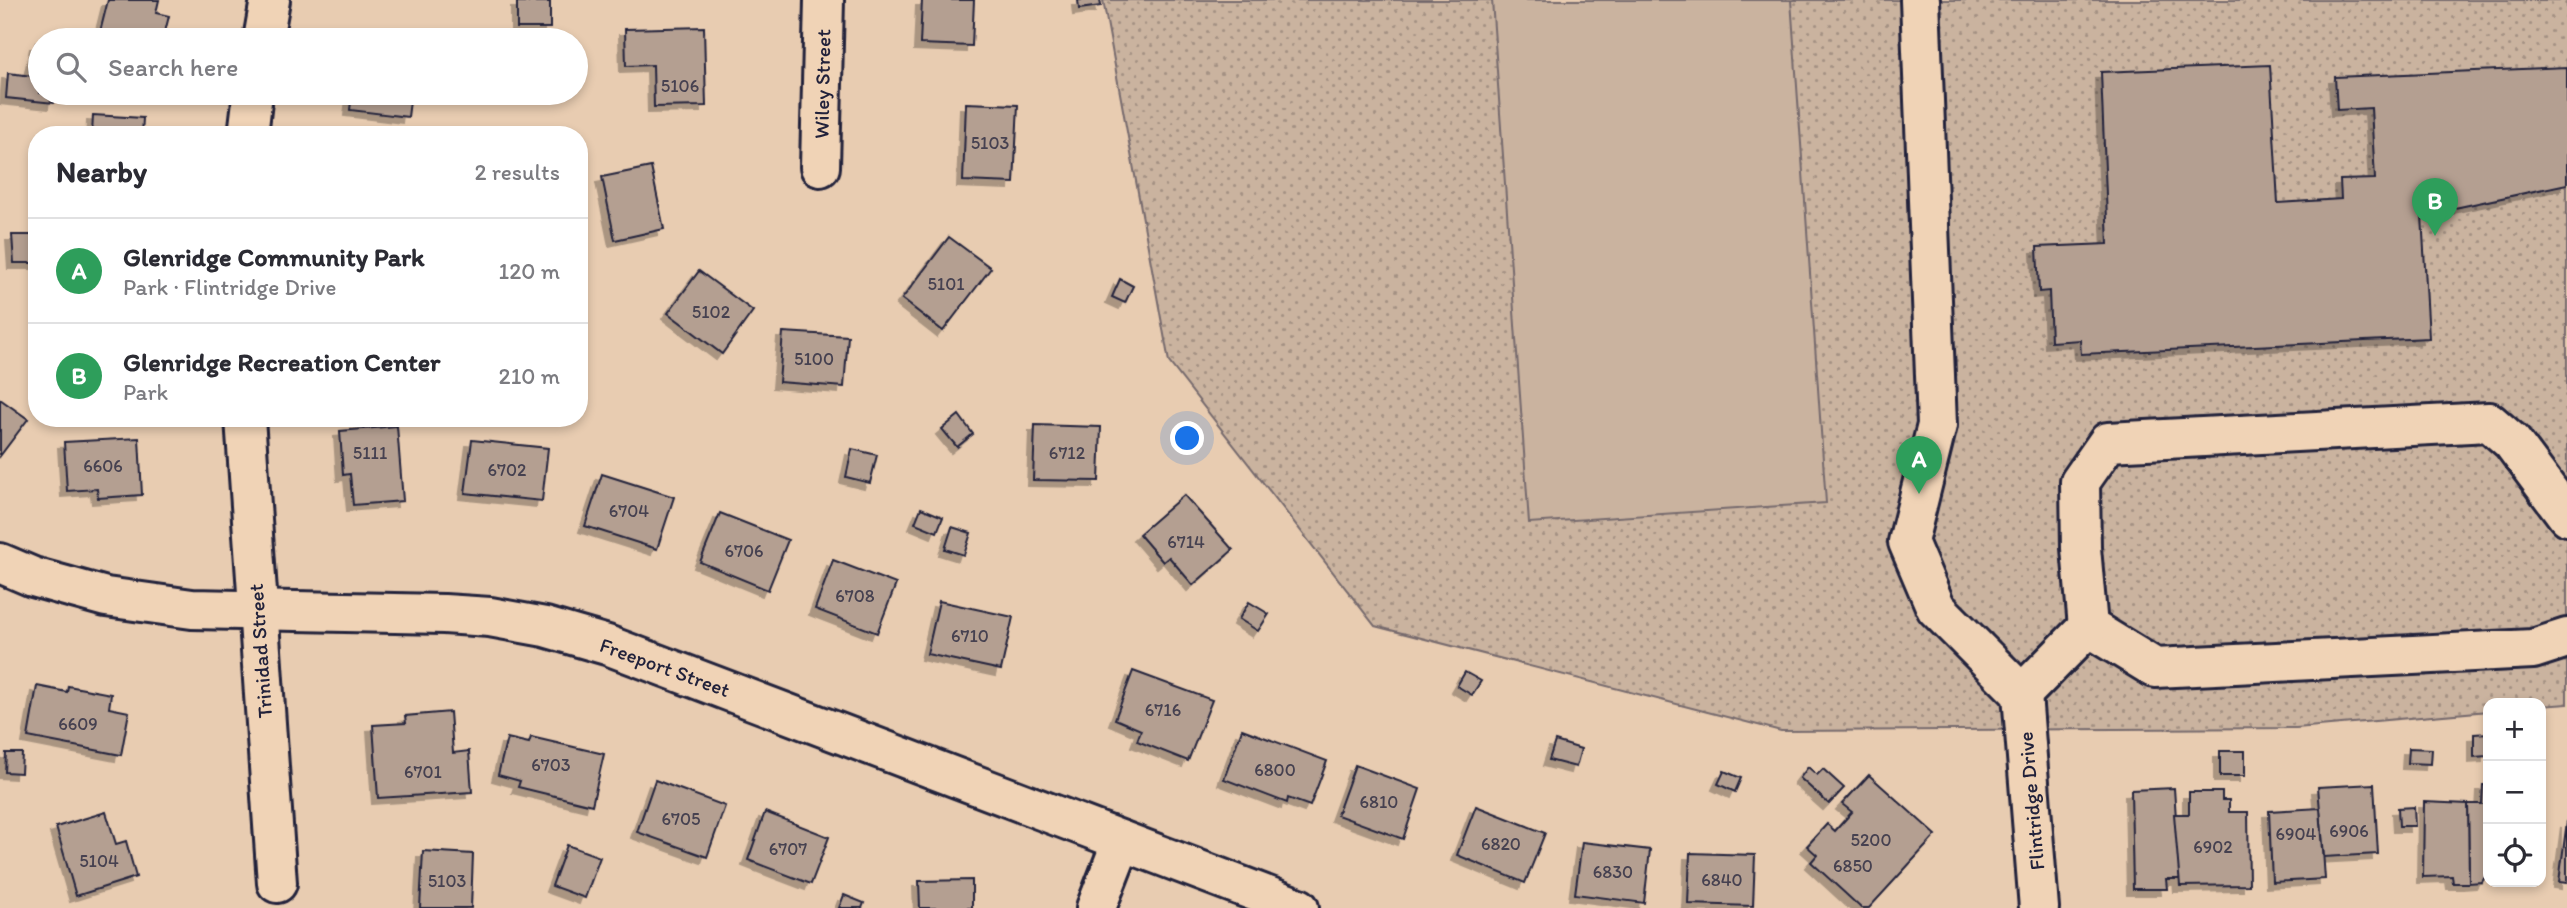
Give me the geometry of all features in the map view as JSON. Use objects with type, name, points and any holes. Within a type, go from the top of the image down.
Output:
[{"type":"street","points":[[264,28],[270,0]]},
{"type":"street","name":"Wiley Street","points":[[820,167],[824,0]]},
{"type":"street","points":[[1920,0],[1937,425],[1908,542],[1936,608],[2022,694],[2088,627],[2081,548],[2080,482],[2108,442],[2488,422],[2512,442],[2567,516]]},
{"type":"street","points":[[249,126],[252,105]]},
{"type":"street","name":"Trinidad Street","points":[[247,427],[277,883]]},
{"type":"street","name":"Freeport Street","points":[[0,563],[33,577],[106,597],[192,609],[444,614],[490,617],[545,627],[607,645],[1300,908]]},
{"type":"street","points":[[2088,627],[2155,668],[2533,649],[2567,638]]},
{"type":"street","name":"Flintridge Drive","points":[[2022,694],[2039,908]]},
{"type":"street","points":[[1096,908],[1122,841]]},
{"type":"shaded area","points":[[1103,0],[2567,0],[2567,704],[2546,706],[2546,698],[2483,698],[2483,711],[2296,728],[1781,731],[1375,626],[1169,362]]},
{"type":"shaded area","points":[[1492,0],[1791,0],[1826,503],[1529,523]]},
{"type":"building","points":[[108,0],[159,0],[156,13],[169,16],[166,28],[101,28]]},
{"type":"building","points":[[922,0],[974,0],[972,46],[920,44]]},
{"type":"building","points":[[1078,0],[1100,0],[1101,6],[1079,9]]},
{"type":"building","points":[[517,2],[550,2],[550,28],[517,28]]},
{"type":"building","points":[[704,27],[706,106],[654,107],[653,65],[626,66],[625,29]]},
{"type":"building","points":[[2270,65],[2278,203],[2341,199],[2340,180],[2375,179],[2371,108],[2337,110],[2335,77],[2567,67],[2567,184],[2422,215],[2429,338],[2081,354],[2080,340],[2051,342],[2049,291],[2039,292],[2037,247],[2108,244],[2101,72]]},
{"type":"building","points":[[8,73],[28,76],[28,100],[6,98]]},
{"type":"building","points":[[966,103],[1018,105],[1014,183],[963,181]]},
{"type":"building","points":[[351,105],[410,105],[408,117],[350,110]]},
{"type":"building","points":[[93,115],[143,118],[143,126],[92,126]]},
{"type":"building","points":[[651,167],[664,229],[615,240],[602,177]]},
{"type":"building","points":[[12,235],[28,235],[28,263],[14,263]]},
{"type":"building","points":[[949,237],[991,268],[943,331],[902,299]]},
{"type":"building","points":[[699,271],[753,311],[722,354],[668,313]]},
{"type":"building","points":[[1120,279],[1133,286],[1125,303],[1112,297]]},
{"type":"building","points":[[783,332],[848,336],[844,387],[779,382]]},
{"type":"building","points":[[0,399],[28,419],[0,456]]},
{"type":"building","points":[[959,415],[973,434],[957,447],[942,429]]},
{"type":"building","points":[[1035,425],[1101,427],[1099,481],[1033,480]]},
{"type":"building","points":[[397,427],[403,501],[353,505],[350,474],[343,475],[340,431]]},
{"type":"building","points":[[139,438],[142,495],[98,498],[97,489],[67,491],[64,442]]},
{"type":"building","points":[[472,440],[548,448],[542,501],[465,493]]},
{"type":"building","points":[[852,449],[877,455],[870,483],[846,477]]},
{"type":"building","points":[[602,474],[674,497],[657,549],[585,526]]},
{"type":"building","points":[[1184,495],[1233,550],[1193,585],[1169,557],[1163,562],[1139,534]]},
{"type":"building","points":[[921,508],[943,517],[937,532],[915,523]]},
{"type":"building","points":[[720,513],[788,540],[768,590],[700,562]]},
{"type":"building","points":[[952,527],[971,533],[964,555],[945,549]]},
{"type":"building","points":[[833,560],[896,584],[877,633],[815,609]]},
{"type":"building","points":[[939,601],[1013,617],[1001,670],[927,654]]},
{"type":"building","points":[[1249,602],[1269,614],[1258,631],[1239,619]]},
{"type":"building","points":[[1133,671],[1212,700],[1188,761],[1137,741],[1141,730],[1115,719]]},
{"type":"building","points":[[1465,672],[1481,681],[1472,695],[1457,686]]},
{"type":"building","points":[[37,686],[67,692],[68,686],[111,694],[109,708],[129,712],[121,755],[28,737]]},
{"type":"building","points":[[450,712],[453,753],[469,751],[472,792],[378,798],[373,725],[406,723],[405,716]]},
{"type":"building","points":[[1242,729],[1327,761],[1310,806],[1288,798],[1287,803],[1224,779]]},
{"type":"building","points":[[2483,733],[2483,756],[2474,757],[2474,734]]},
{"type":"building","points":[[531,737],[604,754],[592,805],[518,787],[520,781],[498,775],[507,738],[529,743]]},
{"type":"building","points":[[1555,741],[1581,749],[1576,767],[1549,760]]},
{"type":"building","points":[[2409,748],[2432,749],[2431,764],[2408,763]]},
{"type":"building","points":[[2220,751],[2245,751],[2245,776],[2220,776]]},
{"type":"building","points":[[6,753],[22,753],[21,773],[5,772]]},
{"type":"building","points":[[1355,765],[1420,789],[1403,839],[1337,815]]},
{"type":"building","points":[[1808,767],[1817,775],[1823,769],[1844,788],[1829,804],[1800,778]]},
{"type":"building","points":[[1724,771],[1741,778],[1735,792],[1718,784]]},
{"type":"building","points":[[1869,775],[1936,835],[1869,908],[1861,908],[1811,862],[1817,855],[1807,846],[1827,824],[1835,831],[1852,812],[1842,804]]},
{"type":"building","points":[[655,780],[725,806],[707,857],[637,832]]},
{"type":"building","points":[[2374,784],[2378,854],[2324,857],[2318,787]]},
{"type":"building","points":[[2483,785],[2483,880],[2469,883],[2468,804],[2482,804]]},
{"type":"building","points":[[2174,788],[2180,879],[2166,879],[2167,889],[2133,889],[2131,790]]},
{"type":"building","points":[[2189,792],[2222,792],[2222,800],[2229,800],[2229,812],[2248,812],[2249,885],[2180,886],[2174,814],[2189,814]]},
{"type":"building","points":[[2424,802],[2468,804],[2469,883],[2453,883],[2452,876],[2423,877]]},
{"type":"building","points":[[1476,806],[1545,833],[1525,883],[1457,855]]},
{"type":"building","points":[[2414,807],[2415,826],[2399,826],[2398,808]]},
{"type":"building","points":[[2320,808],[2325,879],[2272,882],[2269,811]]},
{"type":"building","points":[[106,812],[116,844],[126,841],[136,877],[76,896],[56,827]]},
{"type":"building","points":[[765,812],[829,837],[811,884],[748,860]]},
{"type":"building","points":[[2567,821],[2567,883],[2559,882]]},
{"type":"building","points":[[1582,842],[1650,850],[1644,903],[1575,894]]},
{"type":"building","points":[[567,845],[600,857],[585,898],[552,886]]},
{"type":"building","points":[[423,851],[473,854],[471,908],[420,908]]},
{"type":"building","points":[[1690,853],[1755,855],[1753,906],[1688,904]]},
{"type":"building","points":[[972,880],[972,908],[920,908],[919,881]]},
{"type":"building","points":[[844,895],[864,903],[862,908],[839,908]]},
{"type":"place","name":"Glenridge Recreation Center","points":[[2435,236]]},
{"type":"place","name":"Glenridge Community Park","points":[[1919,494]]}]
